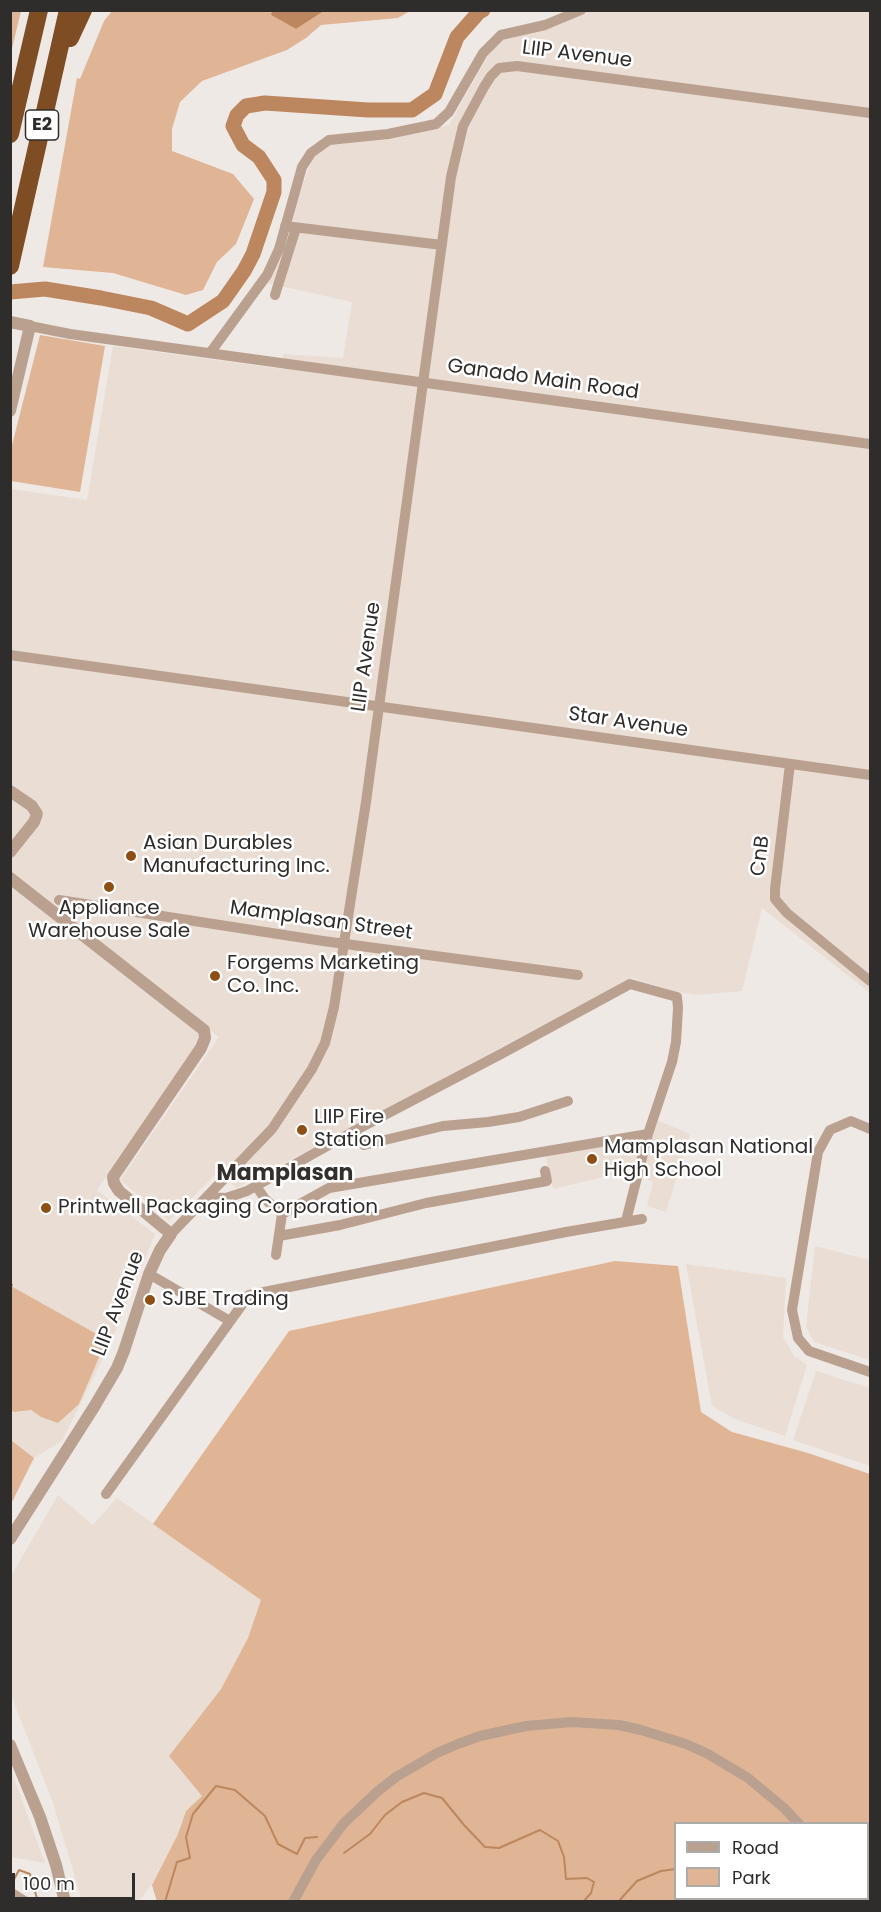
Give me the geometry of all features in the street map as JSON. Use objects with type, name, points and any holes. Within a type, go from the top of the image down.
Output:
[{"type":"highway","name":"E2","points":[[10,134],[39,10]]},
{"type":"highway","name":"E2","points":[[10,266],[68,10]]},
{"type":"highway","points":[[53,78],[83,10]]},
{"type":"street","points":[[275,295],[302,167],[311,153],[329,140],[388,134],[436,124],[449,112],[483,53],[501,35],[545,25],[581,10]]},
{"type":"street","name":"LIIP Avenue","points":[[10,1539],[117,1368],[149,1274],[160,1250],[171,1234],[272,1129],[312,1069],[325,1043],[345,943],[380,707],[451,177],[463,126],[484,87],[499,68],[517,66],[870,113]]},
{"type":"street","points":[[290,227],[442,245]]},
{"type":"street","points":[[210,353],[267,275],[290,227]]},
{"type":"street","points":[[10,322],[30,326],[10,411]]},
{"type":"street","name":"Ganado Main Road","points":[[30,326],[70,334],[870,444]]},
{"type":"street","name":"Star Avenue","points":[[10,655],[870,775]]},
{"type":"street","name":"CnB","points":[[790,764],[775,889],[776,902],[870,981]]},
{"type":"street","points":[[10,790],[32,806],[37,814],[34,822],[10,852]]},
{"type":"street","points":[[10,878],[204,1030],[206,1038],[203,1045],[113,1177],[119,1191],[171,1234]]},
{"type":"street","name":"Mamplasan Street","points":[[59,900],[578,975]]},
{"type":"street","points":[[207,1197],[225,1198],[247,1191],[354,1131],[630,984],[677,997],[678,1008],[672,1062],[648,1134],[626,1221]]},
{"type":"street","points":[[354,1131],[364,1145],[443,1126],[519,1117],[568,1101]]},
{"type":"street","points":[[870,1128],[852,1121],[830,1130],[819,1152],[792,1310],[798,1338],[809,1351],[870,1372]]},
{"type":"street","points":[[282,1214],[329,1188],[648,1134]]},
{"type":"street","points":[[279,1236],[340,1225],[426,1203],[547,1180],[545,1172]]},
{"type":"street","points":[[256,1186],[265,1199],[282,1214]]},
{"type":"street","points":[[276,1255],[282,1214]]},
{"type":"street","points":[[106,1494],[249,1295],[642,1219]]},
{"type":"street","points":[[149,1274],[230,1321]]},
{"type":"street","points":[[293,1902],[316,1860],[344,1823],[396,1777],[437,1753],[458,1744],[491,1733],[526,1726],[572,1722],[607,1724],[641,1730],[686,1744],[748,1778],[797,1822]]},
{"type":"street","points":[[10,1745],[47,1837],[65,1902]]},
{"type":"street","points":[[10,1892],[26,1902]]},
{"type":"shaded area","points":[[272,10],[324,11],[296,29],[271,15]]},
{"type":"shaded area","points":[[586,11],[870,11],[870,993],[762,908],[742,991],[697,995],[674,991],[632,978],[237,1188],[217,1173],[169,1221],[120,1180],[219,1037],[11,872],[10,859],[43,815],[39,803],[11,784],[11,489],[87,500],[113,346],[282,369],[283,354],[343,358],[352,302],[267,283],[286,245],[300,192],[313,157],[334,143],[416,133],[449,125],[490,52],[509,35]]},
{"type":"shaded area","points":[[11,796],[27,807],[31,818],[11,845]]},
{"type":"shaded area","points":[[10,884],[197,1031],[199,1039],[97,1190],[155,1234],[111,1342],[11,1286]]},
{"type":"shaded area","points":[[657,1120],[690,1134],[666,1212],[647,1206],[653,1182],[640,1176]]},
{"type":"shaded area","name":"Mamplasan National High School","points":[[644,1137],[636,1166],[616,1165],[613,1175],[553,1189],[545,1153]]},
{"type":"shaded area","points":[[815,1246],[870,1260],[870,1360],[814,1342],[806,1327]]},
{"type":"shaded area","points":[[686,1264],[786,1278],[783,1337],[794,1356],[807,1365],[785,1436],[737,1420],[712,1406]]},
{"type":"shaded area","points":[[111,1342],[62,1441],[34,1458],[11,1440],[11,1410],[14,1412],[31,1410],[41,1417],[79,1404],[104,1346]]},
{"type":"shaded area","points":[[816,1371],[870,1388],[870,1466],[793,1440]]},
{"type":"shaded area","points":[[58,1495],[93,1525],[117,1498],[262,1600],[248,1638],[221,1689],[169,1756],[203,1796],[186,1811],[178,1834],[152,1884],[139,1901],[82,1901],[53,1803],[11,1695],[11,1576]]},
{"type":"shaded area","points":[[11,1768],[14,1778],[45,1863],[11,1857]]},
{"type":"green space","points":[[10,11],[21,11],[11,53]]},
{"type":"green space","points":[[112,11],[272,11],[271,15],[296,29],[324,11],[410,11],[398,18],[321,25],[287,50],[202,81],[180,102],[172,129],[172,151],[233,174],[254,199],[236,244],[217,262],[203,290],[186,295],[113,273],[43,267],[77,78],[80,79],[104,21]]},
{"type":"green space","points":[[40,335],[105,346],[80,492],[11,481],[11,449]]},
{"type":"green space","points":[[615,1261],[678,1266],[701,1412],[732,1432],[808,1453],[870,1474],[870,1901],[157,1902],[152,1885],[178,1834],[186,1811],[202,1796],[169,1756],[221,1689],[248,1638],[261,1600],[153,1524],[289,1331]]},
{"type":"green space","points":[[11,1286],[111,1342],[104,1346],[79,1404],[58,1423],[41,1417],[31,1410],[14,1412],[11,1410]]},
{"type":"green space","points":[[10,1440],[34,1458],[11,1504]]},
{"type":"waterway","points":[[10,292],[45,289],[101,298],[151,308],[188,324],[223,301],[244,271],[253,254],[274,192],[274,180],[259,157],[243,145],[233,126],[237,115],[246,106],[265,103],[368,110],[412,110],[435,94],[457,37],[483,10]]},
{"type":"waterway","points":[[165,1902],[177,1862],[190,1858],[186,1837],[193,1814],[216,1786],[235,1790],[265,1816],[278,1844],[297,1854],[305,1838],[317,1837]]},
{"type":"waterway","points":[[344,1853],[370,1834],[385,1815],[402,1802],[424,1793],[442,1798],[485,1847],[499,1848],[540,1830],[558,1841],[564,1857],[566,1879],[587,1878],[594,1882],[591,1893],[583,1902]]},
{"type":"waterway","points":[[618,1902],[637,1881],[661,1871],[674,1869]]},
{"type":"waterway","points":[[10,1887],[19,1870],[30,1874],[38,1902]]},
{"type":"place","name":"Asian Durables Manufacturing Inc.","points":[[131,856]]},
{"type":"place","name":"Appliance Warehouse Sale","points":[[109,887]]},
{"type":"place","name":"Forgems Marketing Co. Inc.","points":[[215,976]]},
{"type":"place","name":"LIIP Fire Station","points":[[302,1130]]},
{"type":"place","name":"Mamplasan National High School","points":[[592,1159]]},
{"type":"place","name":"Printwell Packaging Corporation","points":[[46,1208]]},
{"type":"place","name":"SJBE Trading","points":[[150,1300]]},
{"type":"district","name":"Mamplasan","points":[[285,1174]]}]
